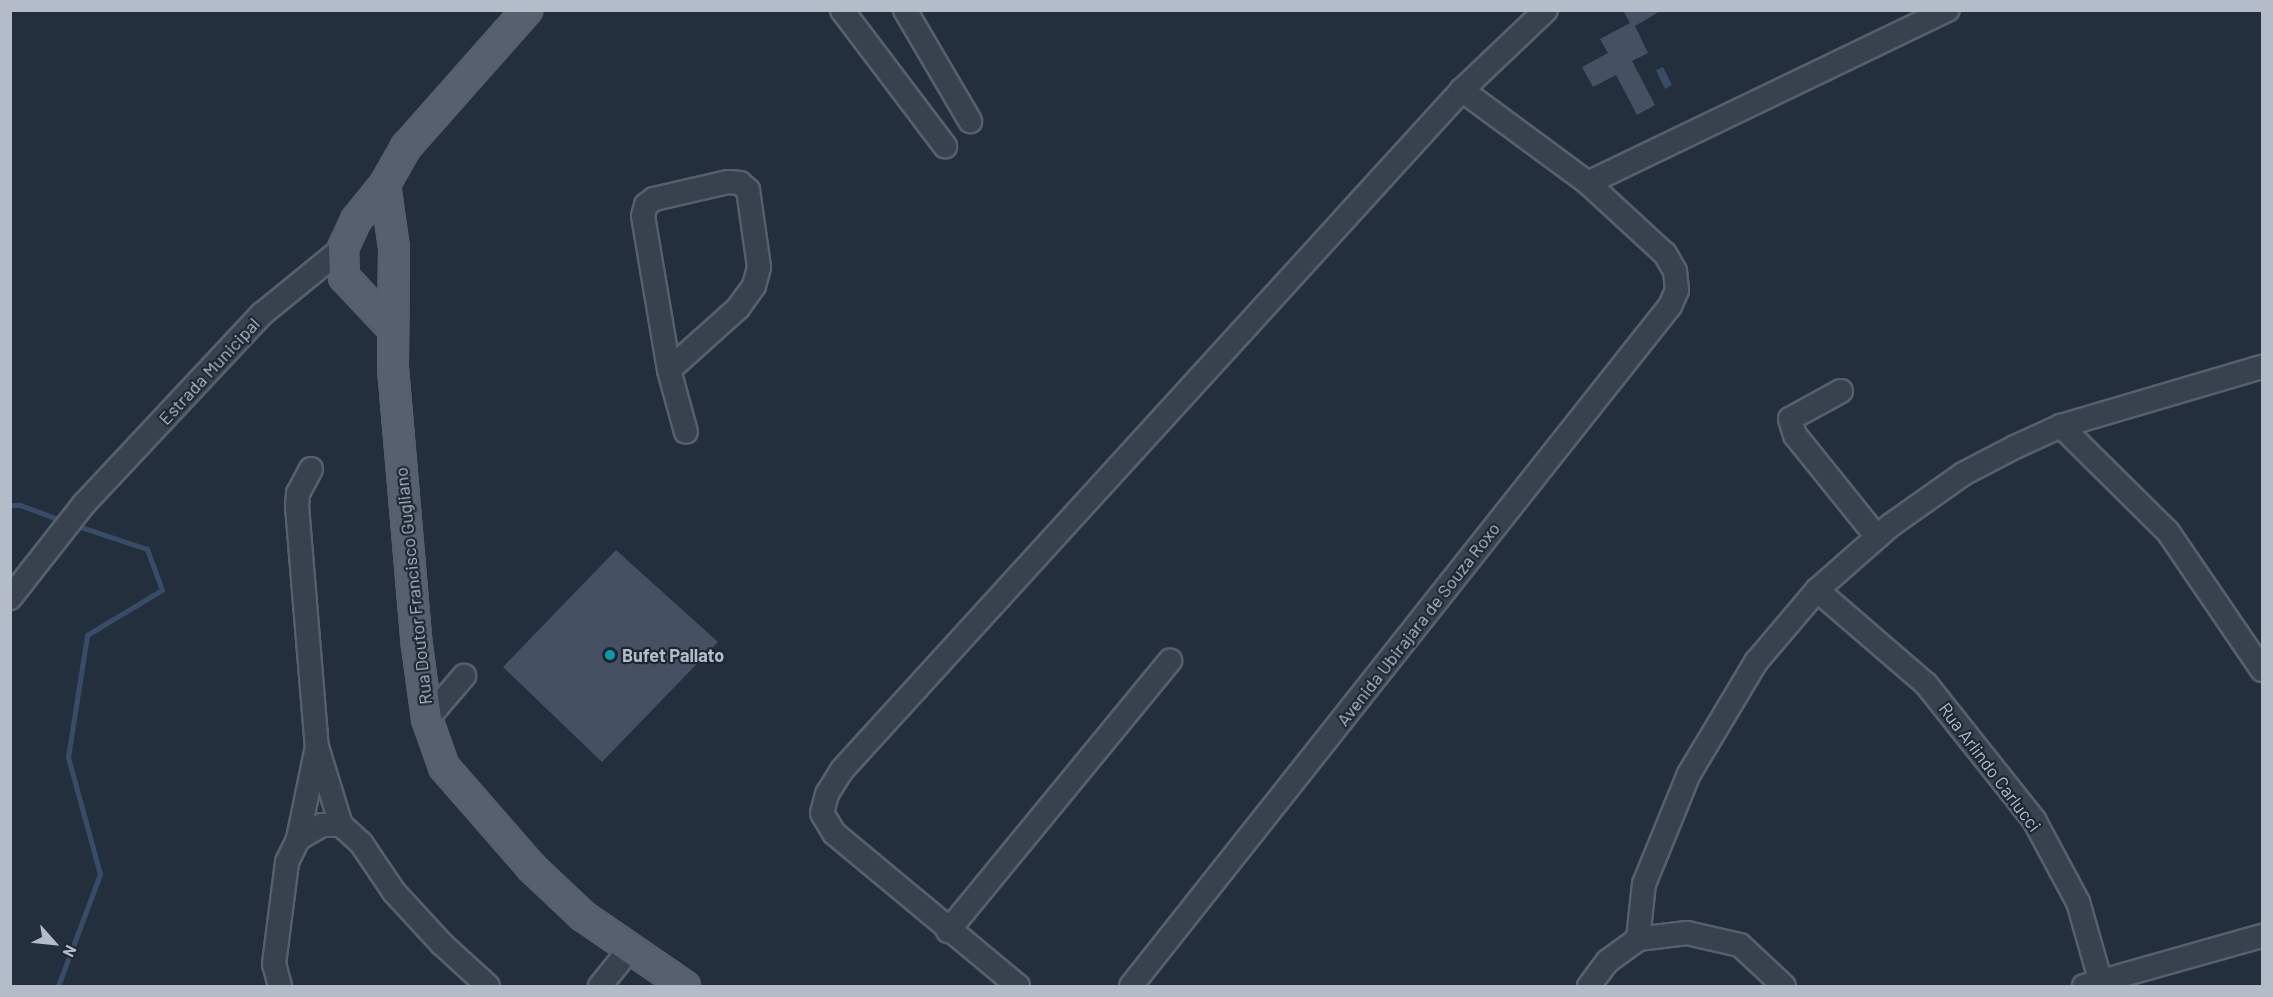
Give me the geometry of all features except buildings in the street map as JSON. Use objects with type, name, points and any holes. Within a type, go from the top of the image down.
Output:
[{"type":"main road","points":[[390,326],[344,278],[343,248],[356,220],[385,184],[406,147],[520,14]]},
{"type":"main road","name":"Rua Doutor Francisco Gugliano","points":[[385,184],[394,248],[390,326],[427,719],[444,767],[532,868],[583,916],[685,987]]},
{"type":"street","points":[[842,10],[945,146]]},
{"type":"street","points":[[905,10],[970,121]]},
{"type":"street","points":[[1018,987],[948,931],[834,833],[822,813],[827,794],[842,770],[1462,90],[1546,10]]},
{"type":"street","points":[[1462,90],[1588,183],[1948,10]]},
{"type":"street","points":[[669,370],[738,308],[754,286],[759,267],[748,190],[740,183],[728,182],[665,196],[646,205],[644,216],[669,370],[686,432]]},
{"type":"street","name":"Avenida Ubirajara de Souza Roxo","points":[[1131,987],[1670,306],[1677,290],[1675,271],[1665,254],[1588,183]]},
{"type":"street","name":"Estrada Municipal","points":[[10,598],[84,504],[262,314],[307,274],[343,248]]},
{"type":"street","points":[[1638,939],[1644,884],[1689,774],[1756,662],[1817,590],[1877,537],[1963,474],[2061,426],[2262,367]]},
{"type":"street","points":[[1841,391],[1790,419],[1795,435],[1877,537]]},
{"type":"street","points":[[2061,426],[2168,532],[2262,670]]},
{"type":"street","points":[[311,469],[297,493],[297,506],[317,747],[341,825],[362,843],[394,892],[442,944],[488,987]]},
{"type":"street","name":"Rua Arlindo Carlucci","points":[[1817,590],[1926,684],[2034,820],[2078,902],[2096,985]]},
{"type":"street","points":[[948,931],[1170,661]]},
{"type":"street","points":[[427,719],[464,676]]},
{"type":"street","points":[[280,987],[276,953],[287,862],[298,839],[317,747]]},
{"type":"street","points":[[298,839],[322,825],[341,825]]},
{"type":"street","points":[[1588,987],[1608,961],[1638,939],[1687,933],[1740,945],[1784,987]]},
{"type":"street","points":[[2096,985],[2262,936]]},
{"type":"street","points":[[600,987],[629,950]]},
{"type":"water","points":[[1663,67],[1672,85],[1665,89],[1656,70]]},
{"type":"waterway","points":[[10,505],[20,505],[63,521]]},
{"type":"waterway","points":[[58,986],[100,874],[68,757],[87,635],[162,590],[147,549],[75,525]]},
{"type":"place","name":"Bufet Pallato","points":[[610,655]]}]
